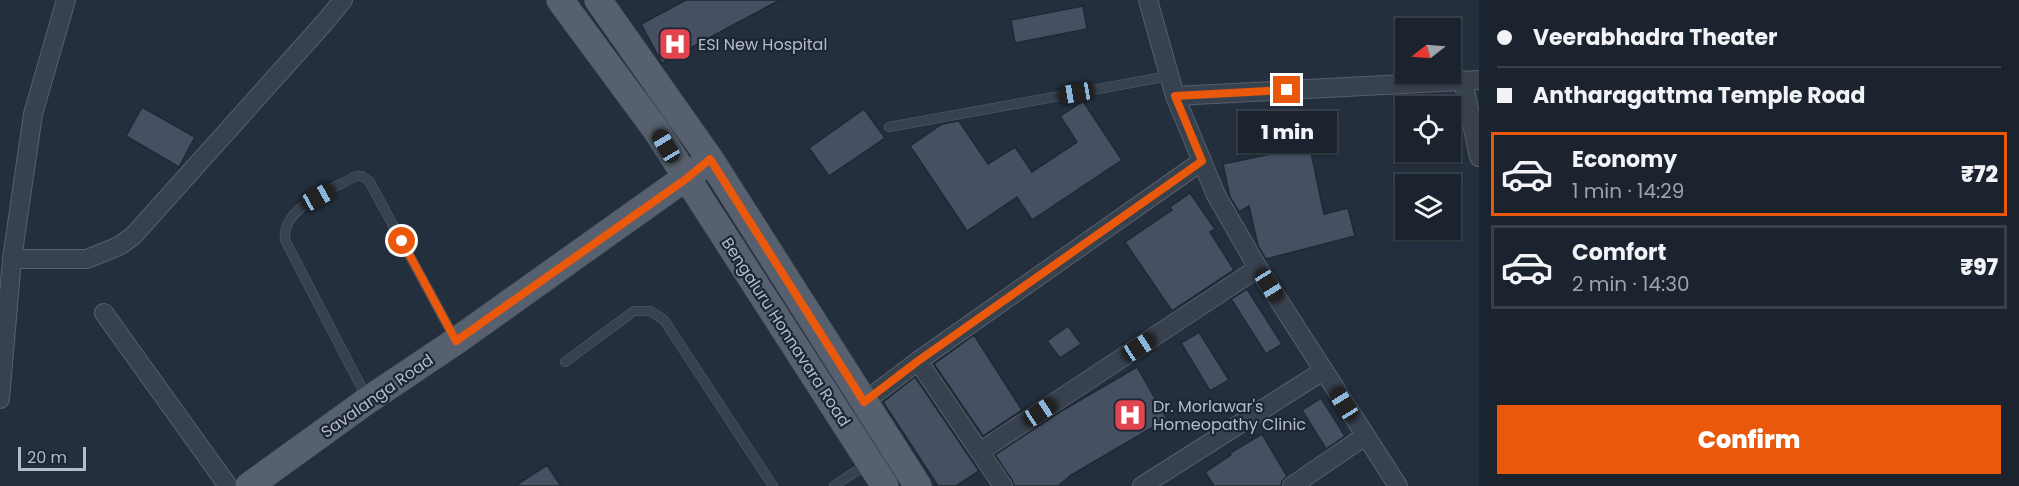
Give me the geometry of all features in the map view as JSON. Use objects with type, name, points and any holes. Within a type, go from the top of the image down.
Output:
[{"type":"main road","name":"Bengaluru Honnavara Road","points":[[560,0],[656,130],[885,486]]},
{"type":"main road","points":[[598,0],[710,159],[918,486]]},
{"type":"main road","name":"Savalanga Road","points":[[249,486],[368,400],[686,179],[710,159]]},
{"type":"street","points":[[0,399],[12,259],[33,114],[66,0]]},
{"type":"street","points":[[12,259],[87,259],[119,246],[133,236],[343,0]]},
{"type":"street","points":[[1148,0],[1175,96],[1216,195],[1258,268],[1398,486]]},
{"type":"street","points":[[1175,96],[1471,80],[1479,157]]},
{"type":"street","points":[[864,402],[918,361],[1202,161]]},
{"type":"street","points":[[981,452],[1258,268]]},
{"type":"street","points":[[104,313],[228,486]]},
{"type":"street","points":[[918,361],[1003,486]]},
{"type":"street","points":[[1142,486],[1323,371]]},
{"type":"street","points":[[1292,486],[1365,436]]},
{"type":"lane","points":[[889,127],[1169,76]]},
{"type":"lane","points":[[368,400],[285,240],[286,226],[291,215],[300,207],[356,176],[362,176],[369,181],[456,341]]},
{"type":"lane","points":[[565,362],[634,311],[650,312],[664,320],[773,486]]},
{"type":"lane","points":[[834,486],[870,462]]},
{"type":"building","name":"ESI New Hospital","points":[[686,0],[780,0],[662,63],[641,24]]},
{"type":"building","points":[[1083,6],[1087,29],[1015,43],[1011,20]]},
{"type":"building","points":[[1083,101],[1122,160],[1032,220],[1017,197],[967,231],[910,146],[942,124],[959,121],[988,164],[1015,147],[1032,172],[1077,142],[1060,116]]},
{"type":"building","points":[[142,107],[195,137],[179,167],[126,136]]},
{"type":"building","points":[[864,109],[885,138],[829,176],[809,148]]},
{"type":"building","points":[[1308,138],[1324,214],[1348,208],[1355,236],[1266,259],[1258,246],[1249,206],[1239,212],[1230,197],[1223,164],[1285,151],[1283,143]]},
{"type":"building","points":[[1190,193],[1215,229],[1210,232],[1234,270],[1172,311],[1125,242],[1172,210],[1170,207]]},
{"type":"building","points":[[1247,289],[1282,344],[1266,354],[1231,299]]},
{"type":"building","points":[[1068,326],[1081,344],[1060,358],[1047,341]]},
{"type":"building","points":[[1199,332],[1229,380],[1210,391],[1181,343]]},
{"type":"building","points":[[974,335],[1022,410],[983,436],[934,364]]},
{"type":"building","points":[[1137,367],[1167,419],[1071,475],[1058,486],[1014,486],[995,455],[1058,413]]},
{"type":"building","points":[[915,377],[979,471],[956,486],[938,486],[883,402]]},
{"type":"building","points":[[1321,398],[1345,436],[1326,449],[1302,410]]},
{"type":"building","points":[[1262,434],[1287,476],[1281,486],[1214,486],[1205,472],[1231,455],[1230,453]]},
{"type":"building","points":[[547,465],[561,486],[515,486]]},
{"type":"place","name":"ESI New Hospital","points":[[675,44]]},
{"type":"place","name":"Dr. Morlawar's Homeopathy Clinic","points":[[1130,415]]},
{"type":"route","points":[[402,241],[456,341],[686,179],[710,159],[864,402],[918,361],[1202,161],[1175,96],[1287,90]]}]
